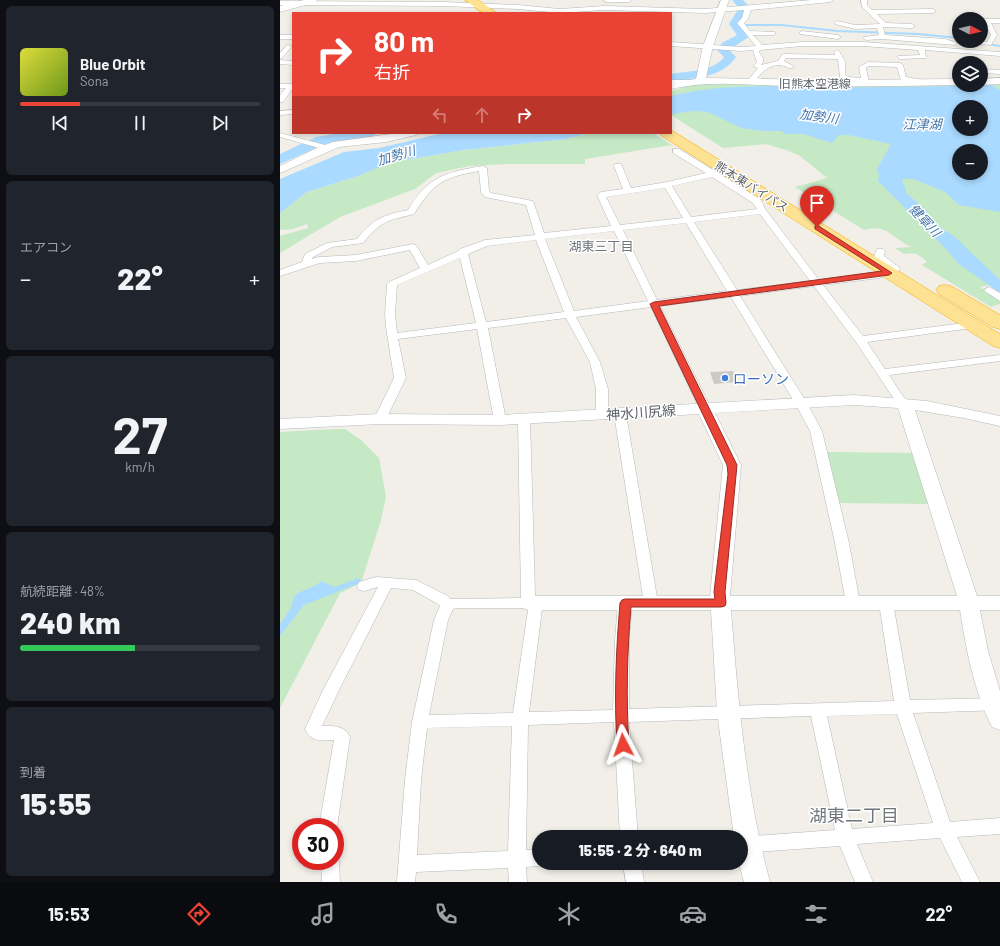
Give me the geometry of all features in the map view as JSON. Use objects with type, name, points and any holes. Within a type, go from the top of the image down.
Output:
[{"type":"highway","points":[[468,5],[488,12]]},
{"type":"highway","name":"熊本東バイパス","points":[[672,124],[710,154],[762,203],[889,273],[1000,342]]},
{"type":"highway","name":"熊本東バイパス","points":[[669,134],[710,154],[880,251],[1000,323]]},
{"type":"street","points":[[280,9],[313,0]]},
{"type":"street","points":[[606,0],[629,0]]},
{"type":"street","points":[[672,82],[696,82],[702,70],[708,46],[725,0]]},
{"type":"street","points":[[768,6],[768,1],[774,0]]},
{"type":"street","points":[[280,3],[371,2],[518,7],[560,10],[654,7],[735,10],[830,0]]},
{"type":"street","points":[[864,0],[864,6],[878,18],[882,26],[882,37]]},
{"type":"street","points":[[365,10],[371,2]]},
{"type":"street","points":[[748,8],[745,18],[740,23],[747,33],[752,36],[759,48]]},
{"type":"street","points":[[871,12],[933,11]]},
{"type":"street","points":[[988,20],[1000,21]]},
{"type":"street","points":[[837,24],[855,27],[912,26]]},
{"type":"street","points":[[988,26],[991,28],[997,39],[988,44]]},
{"type":"street","points":[[991,28],[1000,28]]},
{"type":"street","points":[[747,33],[773,33]]},
{"type":"street","points":[[802,33],[898,46],[1000,54]]},
{"type":"street","points":[[938,34],[952,38]]},
{"type":"street","points":[[280,37],[292,38]]},
{"type":"street","points":[[672,44],[729,48],[759,48],[791,44],[862,41],[882,37],[952,40]]},
{"type":"street","points":[[896,38],[903,79],[934,82]]},
{"type":"street","points":[[833,43],[842,61],[842,76],[846,80],[865,82],[862,67],[863,65],[900,65]]},
{"type":"street","points":[[280,46],[291,46]]},
{"type":"street","points":[[280,57],[291,46]]},
{"type":"street","points":[[759,48],[756,52],[760,58],[760,62],[756,66],[763,67],[786,63],[791,68]]},
{"type":"street","points":[[921,48],[924,57]]},
{"type":"street","points":[[780,63],[784,56],[840,57]]},
{"type":"street","points":[[900,57],[924,57],[928,58],[929,61]]},
{"type":"street","points":[[280,62],[292,63]]},
{"type":"street","points":[[763,67],[752,79],[773,83]]},
{"type":"street","points":[[988,75],[1000,72]]},
{"type":"street","points":[[988,77],[1000,81]]},
{"type":"street","name":"旧熊本空港線","points":[[672,86],[696,82],[952,82]]},
{"type":"street","points":[[280,86],[291,86],[280,100]]},
{"type":"street","points":[[280,113],[292,112]]},
{"type":"street","points":[[280,170],[326,148],[345,143],[386,139],[408,134]]},
{"type":"street","points":[[280,135],[326,148]]},
{"type":"street","points":[[420,722],[621,714],[903,707],[998,710],[977,651],[969,603],[905,404],[898,397],[860,340],[816,283],[762,203],[676,151]]},
{"type":"street","points":[[618,166],[628,191]]},
{"type":"street","points":[[307,264],[308,256],[330,245],[360,242],[374,224],[384,218],[411,212],[419,197],[428,188],[445,176],[483,168],[485,192],[488,195],[530,203],[540,237],[570,315],[595,362],[602,389],[602,415]]},
{"type":"street","points":[[714,174],[667,185],[600,195],[706,408],[732,465],[720,592],[728,712],[742,830]]},
{"type":"street","points":[[667,185],[801,403],[816,431],[842,543],[853,603]]},
{"type":"street","points":[[380,419],[400,378],[390,327],[393,289],[392,284],[463,251],[485,243],[689,220],[762,203]]},
{"type":"street","points":[[280,273],[319,260],[356,258],[413,247],[425,268]]},
{"type":"street","points":[[463,251],[482,326],[500,420]]},
{"type":"street","points":[[393,337],[734,294],[889,273],[894,271],[895,268],[879,257],[880,251]]},
{"type":"street","points":[[1000,288],[989,290],[1000,298]]},
{"type":"street","points":[[860,340],[972,325]]},
{"type":"street","points":[[882,373],[1000,358]]},
{"type":"street","name":"神水川尻線","points":[[280,424],[380,419],[500,420],[861,400],[950,410],[1000,421]]},
{"type":"street","points":[[620,414],[651,603]]},
{"type":"street","points":[[518,882],[517,860],[520,718],[535,609],[530,603],[528,594],[524,419]]},
{"type":"street","points":[[364,586],[376,582],[416,585],[443,600],[447,606]]},
{"type":"street","points":[[329,818],[342,737],[337,733],[316,733],[313,729],[331,690],[387,583]]},
{"type":"street","points":[[447,606],[460,603],[1000,603]]},
{"type":"street","points":[[625,603],[622,640],[621,714],[629,830]]},
{"type":"street","points":[[886,603],[903,707],[944,829],[971,882]]},
{"type":"street","points":[[406,882],[413,780],[420,722],[441,620],[447,606]]},
{"type":"street","points":[[818,710],[846,836],[864,882]]},
{"type":"street","points":[[748,845],[846,836],[1000,826]]},
{"type":"street","points":[[748,857],[756,882]]},
{"type":"street","points":[[408,864],[532,859]]},
{"type":"street","points":[[330,870],[331,882]]},
{"type":"street","points":[[633,870],[635,882]]},
{"type":"green space","points":[[717,83],[952,85],[952,92],[988,92],[988,84],[1000,83],[1000,283],[980,287],[1000,300],[1000,304],[991,307],[922,265],[927,262],[919,255],[911,253],[904,254],[895,248],[912,247],[905,244],[890,233],[884,230],[872,228],[864,230],[795,187],[827,178],[800,156],[766,144],[723,148],[672,116],[672,92],[688,85]]},
{"type":"green space","points":[[587,134],[655,134],[672,145],[585,159],[585,164],[507,164],[470,166],[436,173],[415,189],[340,217],[280,253],[280,236],[308,228],[307,224],[293,229],[280,230],[280,213],[307,192],[358,176],[392,162],[464,150],[566,139]]},
{"type":"green space","points":[[345,429],[361,440],[379,458],[386,497],[381,520],[361,583],[340,593],[280,708],[280,432]]},
{"type":"green space","points":[[827,452],[917,453],[932,504],[838,503]]},
{"type":"water","name":"江津湖","points":[[988,85],[992,85],[1000,90],[1000,212],[959,205],[945,192],[913,179],[903,179],[902,181],[906,189],[906,193],[927,211],[929,218],[936,225],[954,236],[1000,280],[1000,293],[959,264],[878,181],[879,175],[877,169],[891,144],[849,135],[839,135],[832,143],[803,134],[786,134],[781,131],[763,131],[741,128],[708,112],[694,111],[672,114],[672,96],[713,89],[755,86],[952,86],[952,92],[988,92]]},
{"type":"water","name":"加勢川","points":[[439,134],[587,134],[566,139],[464,150],[392,162],[358,176],[307,192],[280,213],[280,179],[344,152],[379,148]]},
{"type":"water","points":[[359,578],[362,582],[304,605],[280,636],[280,624],[290,610],[294,597],[298,593],[317,585],[321,581],[335,587]]},
{"type":"building","name":"ローソン","points":[[733,371],[737,382],[714,384],[710,372]]},
{"type":"waterway","points":[[672,78],[704,73],[726,63],[730,57],[723,50],[726,46],[744,36],[735,24],[745,7],[737,0]]},
{"type":"waterway","points":[[736,25],[781,25],[838,31],[918,34],[952,37]]},
{"type":"waterway","points":[[988,44],[1000,46]]},
{"type":"waterway","points":[[280,160],[321,140],[362,134]]},
{"type":"place","name":"ローソン","points":[[725,378]]},
{"type":"district","name":"湖東三丁目","points":[[601,246]]},
{"type":"district","name":"湖東二丁目","points":[[854,815]]},
{"type":"route","points":[[623,745],[621,714],[622,640],[625,603],[721,603],[720,592],[732,474],[732,465],[706,408],[654,304],[889,273],[817,227]]},
{"type":"water label","name":"健軍川","points":[[925,220]]}]
